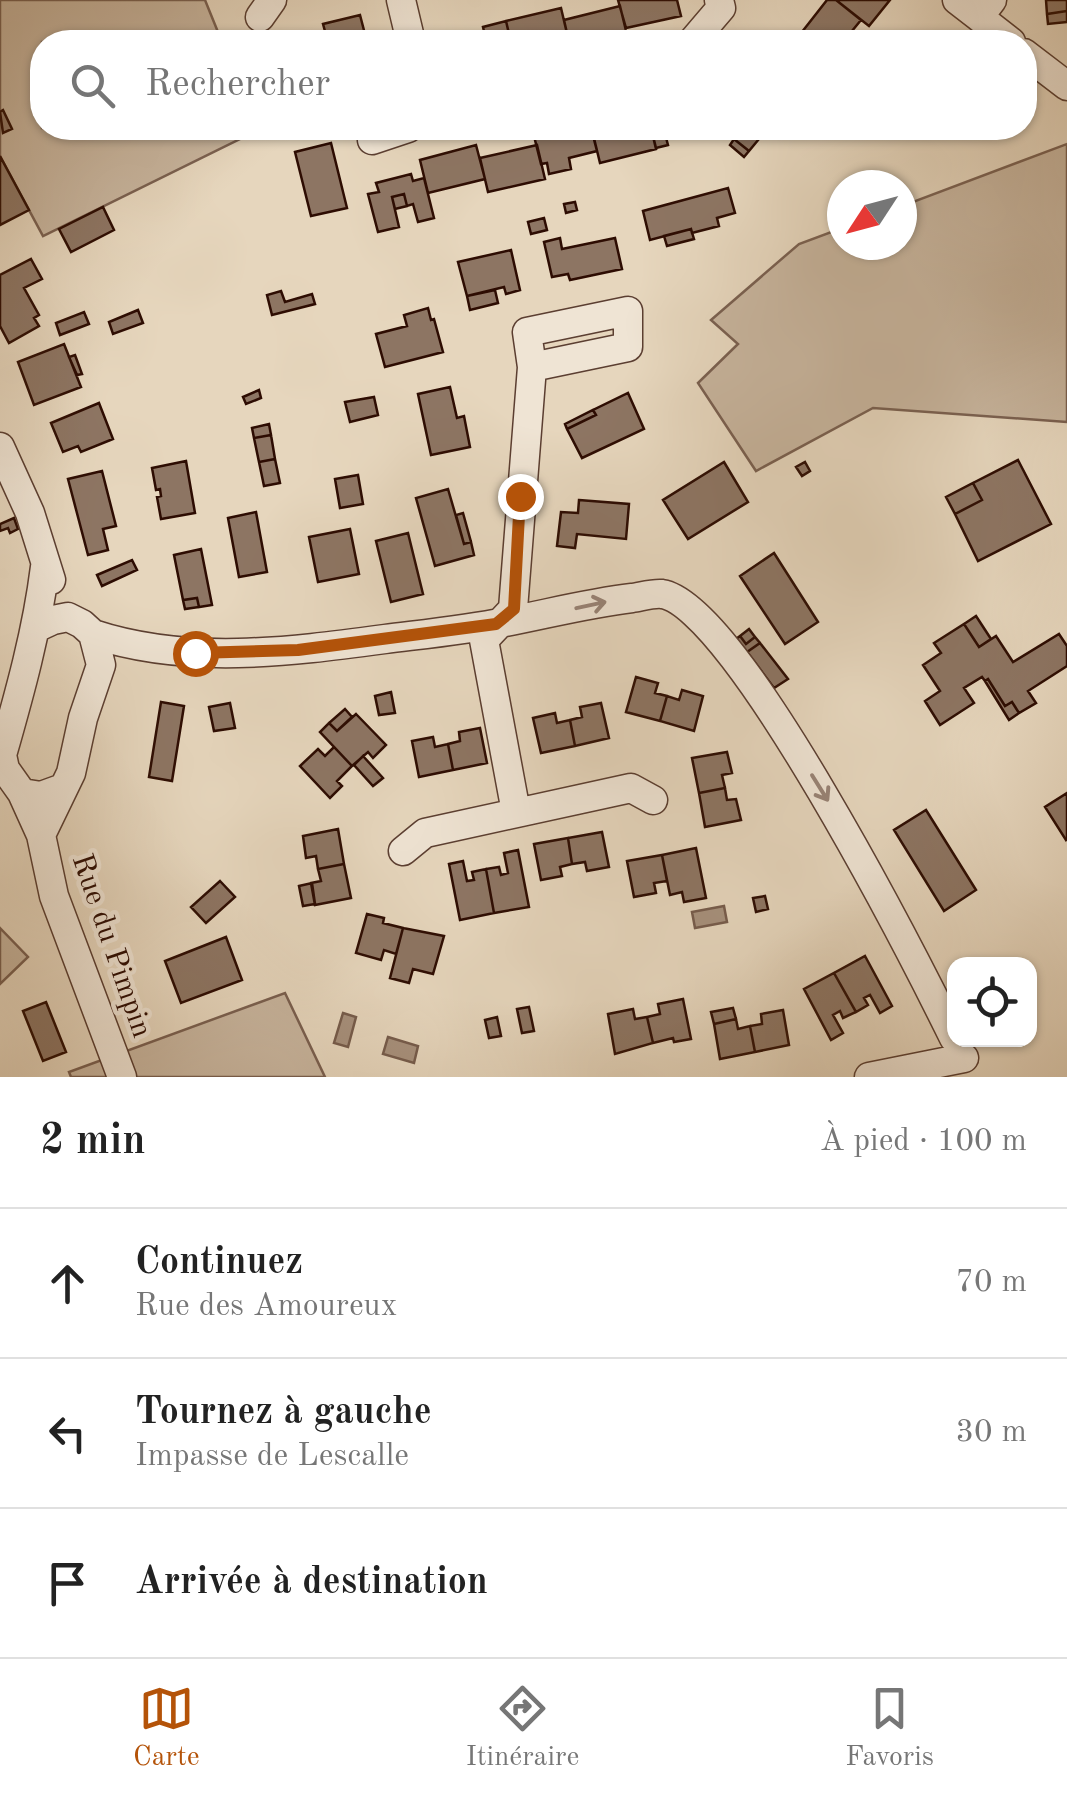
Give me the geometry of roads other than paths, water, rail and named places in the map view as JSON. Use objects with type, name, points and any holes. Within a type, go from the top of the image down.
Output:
[{"type":"street","points":[[401,0],[409,30]]},
{"type":"street","points":[[701,30],[722,3]]},
{"type":"street","points":[[976,6],[999,30]]},
{"type":"street","points":[[1037,63],[1067,86]]},
{"type":"street","points":[[516,812],[484,640],[514,609],[532,367]]},
{"type":"street","points":[[0,447],[30,514],[45,567],[68,618],[92,634],[132,647],[195,653],[298,650],[496,624],[663,594],[693,611],[750,682],[821,788],[908,944],[962,1053],[869,1077]]},
{"type":"street","points":[[1,755],[27,654],[38,627],[45,567]]},
{"type":"street","points":[[38,627],[68,618]]},
{"type":"street","points":[[92,634],[101,665],[132,647]]},
{"type":"street","name":"Rue du Pimpin","points":[[41,835],[72,773],[83,718],[101,665]]},
{"type":"street","name":"Rue du Pimpin","points":[[1,755],[12,788],[41,835],[54,896],[122,1077]]},
{"type":"street","points":[[12,788],[41,796],[62,788]]},
{"type":"street","points":[[403,850],[425,833],[631,788],[653,800]]}]
